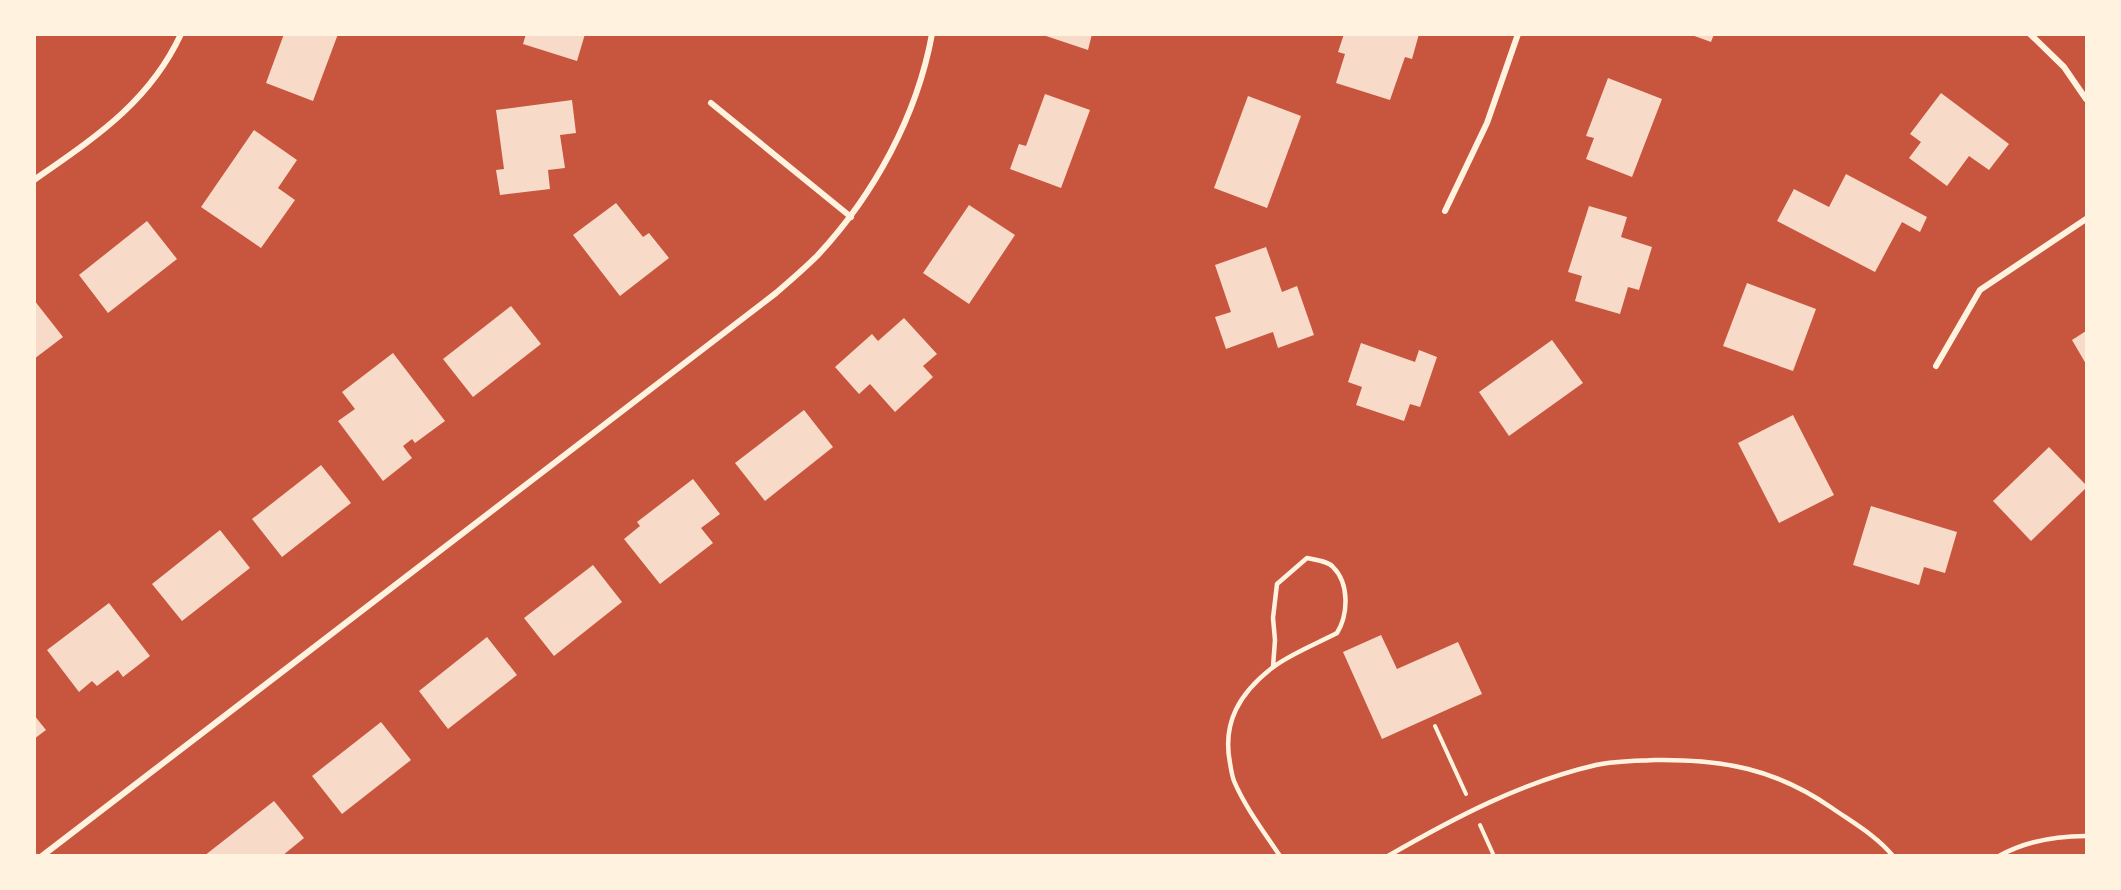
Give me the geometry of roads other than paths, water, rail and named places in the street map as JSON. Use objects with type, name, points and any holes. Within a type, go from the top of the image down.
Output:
[{"type":"street","points":[[34,180],[101,133],[127,110],[152,84],[181,34]]},
{"type":"street","points":[[42,855],[776,293],[816,257],[850,217],[895,146],[926,67],[932,34]]},
{"type":"street","points":[[1445,211],[1487,123],[1518,34]]},
{"type":"street","points":[[2031,34],[2064,67],[2086,99]]},
{"type":"street","points":[[711,103],[850,217]]},
{"type":"street","points":[[1936,366],[1980,290],[2086,219]]},
{"type":"lane","points":[[1273,667],[1275,640],[1273,618],[1277,584],[1307,558],[1332,565],[1341,578],[1346,599],[1343,623],[1337,633],[1273,667],[1246,692],[1235,709],[1228,734],[1228,751],[1233,780],[1280,855]]},
{"type":"lane","points":[[1388,855],[1473,810],[1558,776],[1599,765],[1676,760],[1753,769],[1786,781],[1815,796],[1852,821],[1893,855]]},
{"type":"lane","points":[[1999,855],[2014,847],[2041,840],[2086,836]]}]
